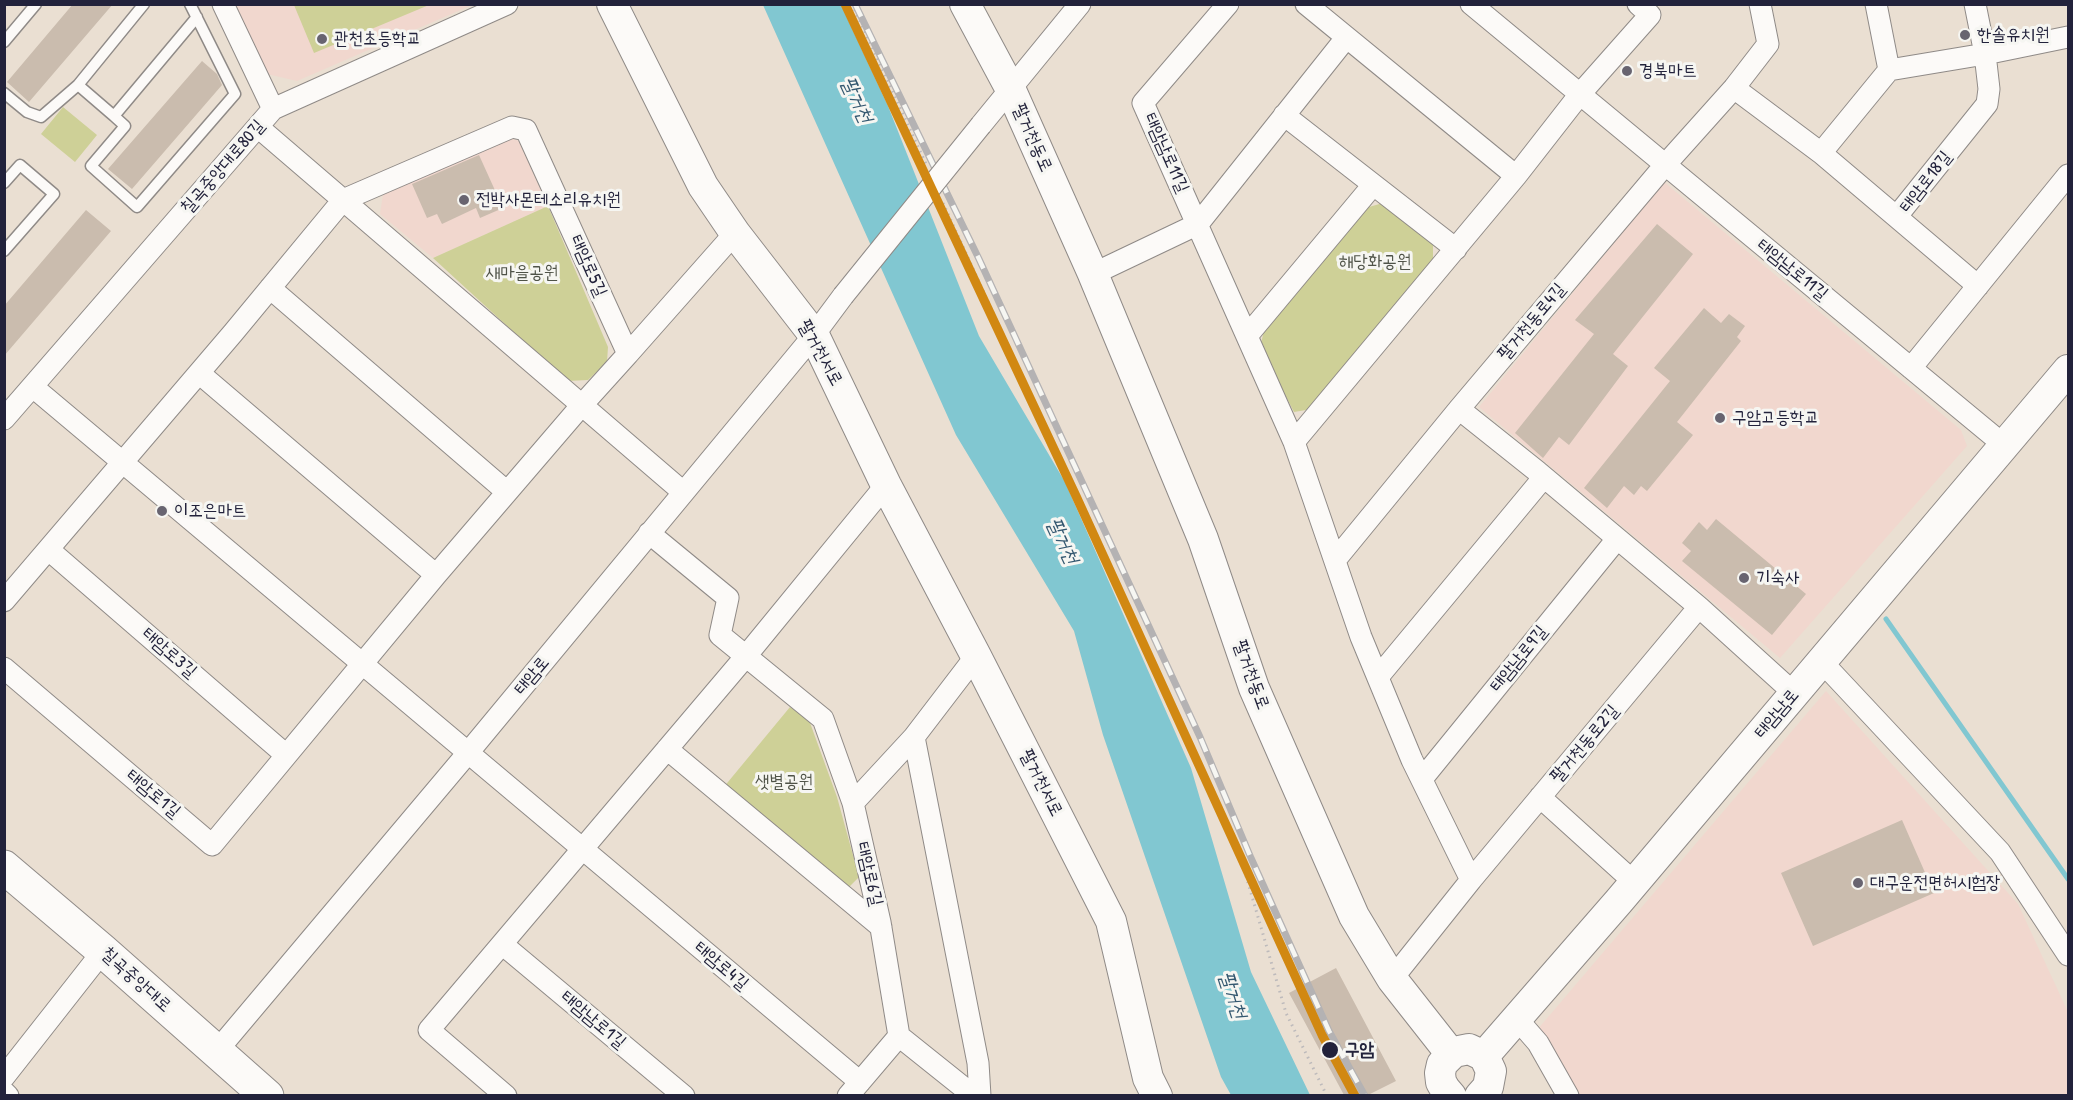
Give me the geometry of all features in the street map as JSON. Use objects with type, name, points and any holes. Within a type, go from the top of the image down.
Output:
[{"type":"main road","name":"팔거천서로","points":[[612,4],[703,186],[735,233],[814,335],[886,485],[1111,921],[1148,1078],[1157,1095]]},
{"type":"main road","name":"팔거천동로","points":[[965,4],[1010,88],[1093,274],[1203,539],[1254,688],[1353,916],[1392,980],[1451,1053]]},
{"type":"main road","name":"태암남로","points":[[1484,1056],[1518,1020],[2068,370]]},
{"type":"main road","name":"칠곡중앙대로","points":[[4,867],[267,1095]]},
{"type":"main road","points":[[1451,1095],[1441,1082],[1440,1073],[1442,1064],[1451,1053],[1461,1049],[1470,1049],[1484,1056],[1489,1063],[1491,1079],[1488,1087],[1480,1095]]},
{"type":"street","points":[[223,4],[273,109]]},
{"type":"street","name":"칠곡중앙대로80길","points":[[4,420],[273,109],[507,4]]},
{"type":"street","points":[[1010,88],[1080,4]]},
{"type":"street","name":"태암남로11길","points":[[1198,224],[1143,103],[1228,4]]},
{"type":"street","points":[[1306,4],[1516,176]]},
{"type":"street","name":"태암남로11길","points":[[1471,4],[2004,445]]},
{"type":"street","name":"팔거천동로4길","points":[[1336,559],[1665,165],[1734,88],[1768,44],[1760,4]]},
{"type":"street","points":[[1876,4],[1889,70]]},
{"type":"street","name":"태암로18길","points":[[1975,4],[1985,54],[1989,89],[1987,104],[1897,216],[1978,286]]},
{"type":"street","points":[[1294,442],[1516,176],[1645,8]]},
{"type":"street","points":[[1821,153],[1889,70],[2068,37]]},
{"type":"street","points":[[1093,274],[1198,224],[1346,38]]},
{"type":"street","name":"태암로","points":[[216,1052],[467,754],[814,335],[1010,88]]},
{"type":"street","points":[[1734,88],[1821,153],[1897,216]]},
{"type":"street","points":[[1284,115],[1456,249]]},
{"type":"street","points":[[258,127],[683,492]]},
{"type":"street","name":"태암로5길","points":[[199,373],[343,200],[513,127],[526,130],[628,354]]},
{"type":"street","points":[[1911,368],[2068,175]]},
{"type":"street","points":[[1247,336],[1373,185]]},
{"type":"street","points":[[1198,224],[1294,442],[1361,637],[1422,779],[1471,880]]},
{"type":"street","points":[[286,755],[507,492],[735,233]]},
{"type":"street","points":[[270,288],[507,492]]},
{"type":"street","points":[[4,601],[199,373],[436,576]]},
{"type":"street","points":[[33,387],[467,754]]},
{"type":"street","points":[[1459,409],[1699,607],[1795,694]]},
{"type":"street","points":[[1378,677],[1544,477]]},
{"type":"street","points":[[506,1095],[429,1030],[746,656],[886,485]]},
{"type":"street","name":"태암로6길","points":[[649,533],[728,598],[720,635],[823,719],[853,803],[881,927],[899,1036]]},
{"type":"street","name":"태암남로9길","points":[[1422,779],[1617,539]]},
{"type":"street","name":"태암로3길","points":[[49,550],[286,755]]},
{"type":"street","name":"팔거천동로2길","points":[[1392,980],[1471,880],[1699,607]]},
{"type":"street","points":[[853,803],[914,737],[976,656]]},
{"type":"street","points":[[1822,662],[2000,852],[2068,956]]},
{"type":"street","name":"태암로1길","points":[[4,668],[212,845],[286,755]]},
{"type":"street","points":[[914,737],[978,1063],[980,1095]]},
{"type":"street","points":[[668,749],[881,927]]},
{"type":"street","name":"태암로4길","points":[[467,754],[582,850],[854,1089]]},
{"type":"street","points":[[1540,797],[1634,882]]},
{"type":"street","name":"태암남로1길","points":[[502,945],[684,1095]]},
{"type":"street","points":[[4,1077],[103,951]]},
{"type":"street","points":[[1518,1020],[1538,1043],[1568,1095]]},
{"type":"street","points":[[854,1089],[899,1036],[974,1095]]},
{"type":"street","points":[[4,1092],[8,1095]]},
{"type":"lane","points":[[4,42],[36,4]]},
{"type":"lane","points":[[4,93],[27,111],[41,117],[78,85],[144,4]]},
{"type":"lane","points":[[78,85],[125,126],[91,166],[137,207],[235,94],[190,4]]},
{"type":"lane","points":[[114,116],[197,17]]},
{"type":"lane","points":[[4,183],[20,165],[54,194],[4,251]]},
{"type":"path","points":[[852,4],[926,164]]},
{"type":"path","points":[[940,196],[1219,808],[1242,862],[1286,1013],[1327,1095]]},
{"type":"shaded area","name":"관천초등학교","points":[[235,5],[472,5],[297,81],[267,74]]},
{"type":"shaded area","name":"전박사몬테소리유치원","points":[[507,137],[519,141],[548,206],[433,258],[380,214],[383,194]]},
{"type":"shaded area","name":"구암고등학교","points":[[1664,182],[1961,430],[1967,446],[1780,658],[1479,407]]},
{"type":"shaded area","name":"대구운전면허시험장","points":[[1826,691],[2018,904],[2068,1012],[2068,1095],[1576,1095],[1537,1030]]},
{"type":"green space","points":[[294,5],[429,5],[314,53]]},
{"type":"green space","points":[[63,107],[97,135],[75,162],[41,134]]},
{"type":"green space","name":"해당화공원","points":[[1383,203],[1433,242],[1433,261],[1312,409],[1294,412],[1260,347],[1264,331],[1362,209]]},
{"type":"green space","name":"새마을공원","points":[[548,206],[608,347],[607,362],[588,380],[567,381],[433,258]]},
{"type":"green space","name":"샛별공원","points":[[790,707],[809,720],[837,797],[859,877],[846,890],[723,788]]},
{"type":"water","name":"팔거천","points":[[763,5],[841,5],[888,106],[979,336],[1065,482],[1191,768],[1251,972],[1310,1095],[1231,1095],[1221,1077],[1103,735],[1074,631],[956,435]]},
{"type":"building","points":[[73,4],[113,4],[29,102],[7,82]]},
{"type":"building","points":[[202,61],[217,74],[222,85],[132,189],[108,169]]},
{"type":"building","points":[[479,155],[503,208],[480,218],[476,208],[442,224],[437,214],[427,218],[412,184]]},
{"type":"building","points":[[86,210],[111,231],[4,356],[4,306]]},
{"type":"building","points":[[1657,224],[1693,254],[1613,354],[1628,366],[1569,445],[1559,437],[1543,458],[1515,433],[1594,334],[1575,320]]},
{"type":"building","name":"구암고등학교","points":[[1704,308],[1721,323],[1729,314],[1745,326],[1737,337],[1741,341],[1677,422],[1693,435],[1647,491],[1641,486],[1634,495],[1624,486],[1607,508],[1584,488],[1670,381],[1654,368]]},
{"type":"building","name":"기숙사","points":[[1716,519],[1806,594],[1772,635],[1682,561],[1691,551],[1682,543],[1699,522],[1707,530]]},
{"type":"building","name":"대구운전면허시험장","points":[[1902,820],[1934,893],[1813,946],[1781,873]]},
{"type":"building","points":[[1336,968],[1396,1081],[1368,1095],[1344,1095],[1289,993]]},
{"type":"waterway","points":[[1886,619],[2068,879]]},
{"type":"railway","points":[[855,4],[979,259],[1200,737],[1251,858],[1329,1031],[1365,1096]]},
{"type":"transit line","points":[[845,4],[1076,496],[1322,1035],[1355,1096]]},
{"type":"place","name":"한솔유치원","points":[[1965,35]]},
{"type":"place","name":"관천초등학교","points":[[322,39]]},
{"type":"place","name":"경북마트","points":[[1627,71]]},
{"type":"place","name":"전박사몬테소리유치원","points":[[464,200]]},
{"type":"place","name":"구암고등학교","points":[[1720,418]]},
{"type":"place","name":"이조은마트","points":[[162,511]]},
{"type":"place","name":"기숙사","points":[[1744,578]]},
{"type":"place","name":"대구운전면허시험장","points":[[1858,883]]},
{"type":"place","name":"구암","points":[[1330,1050]]}]
